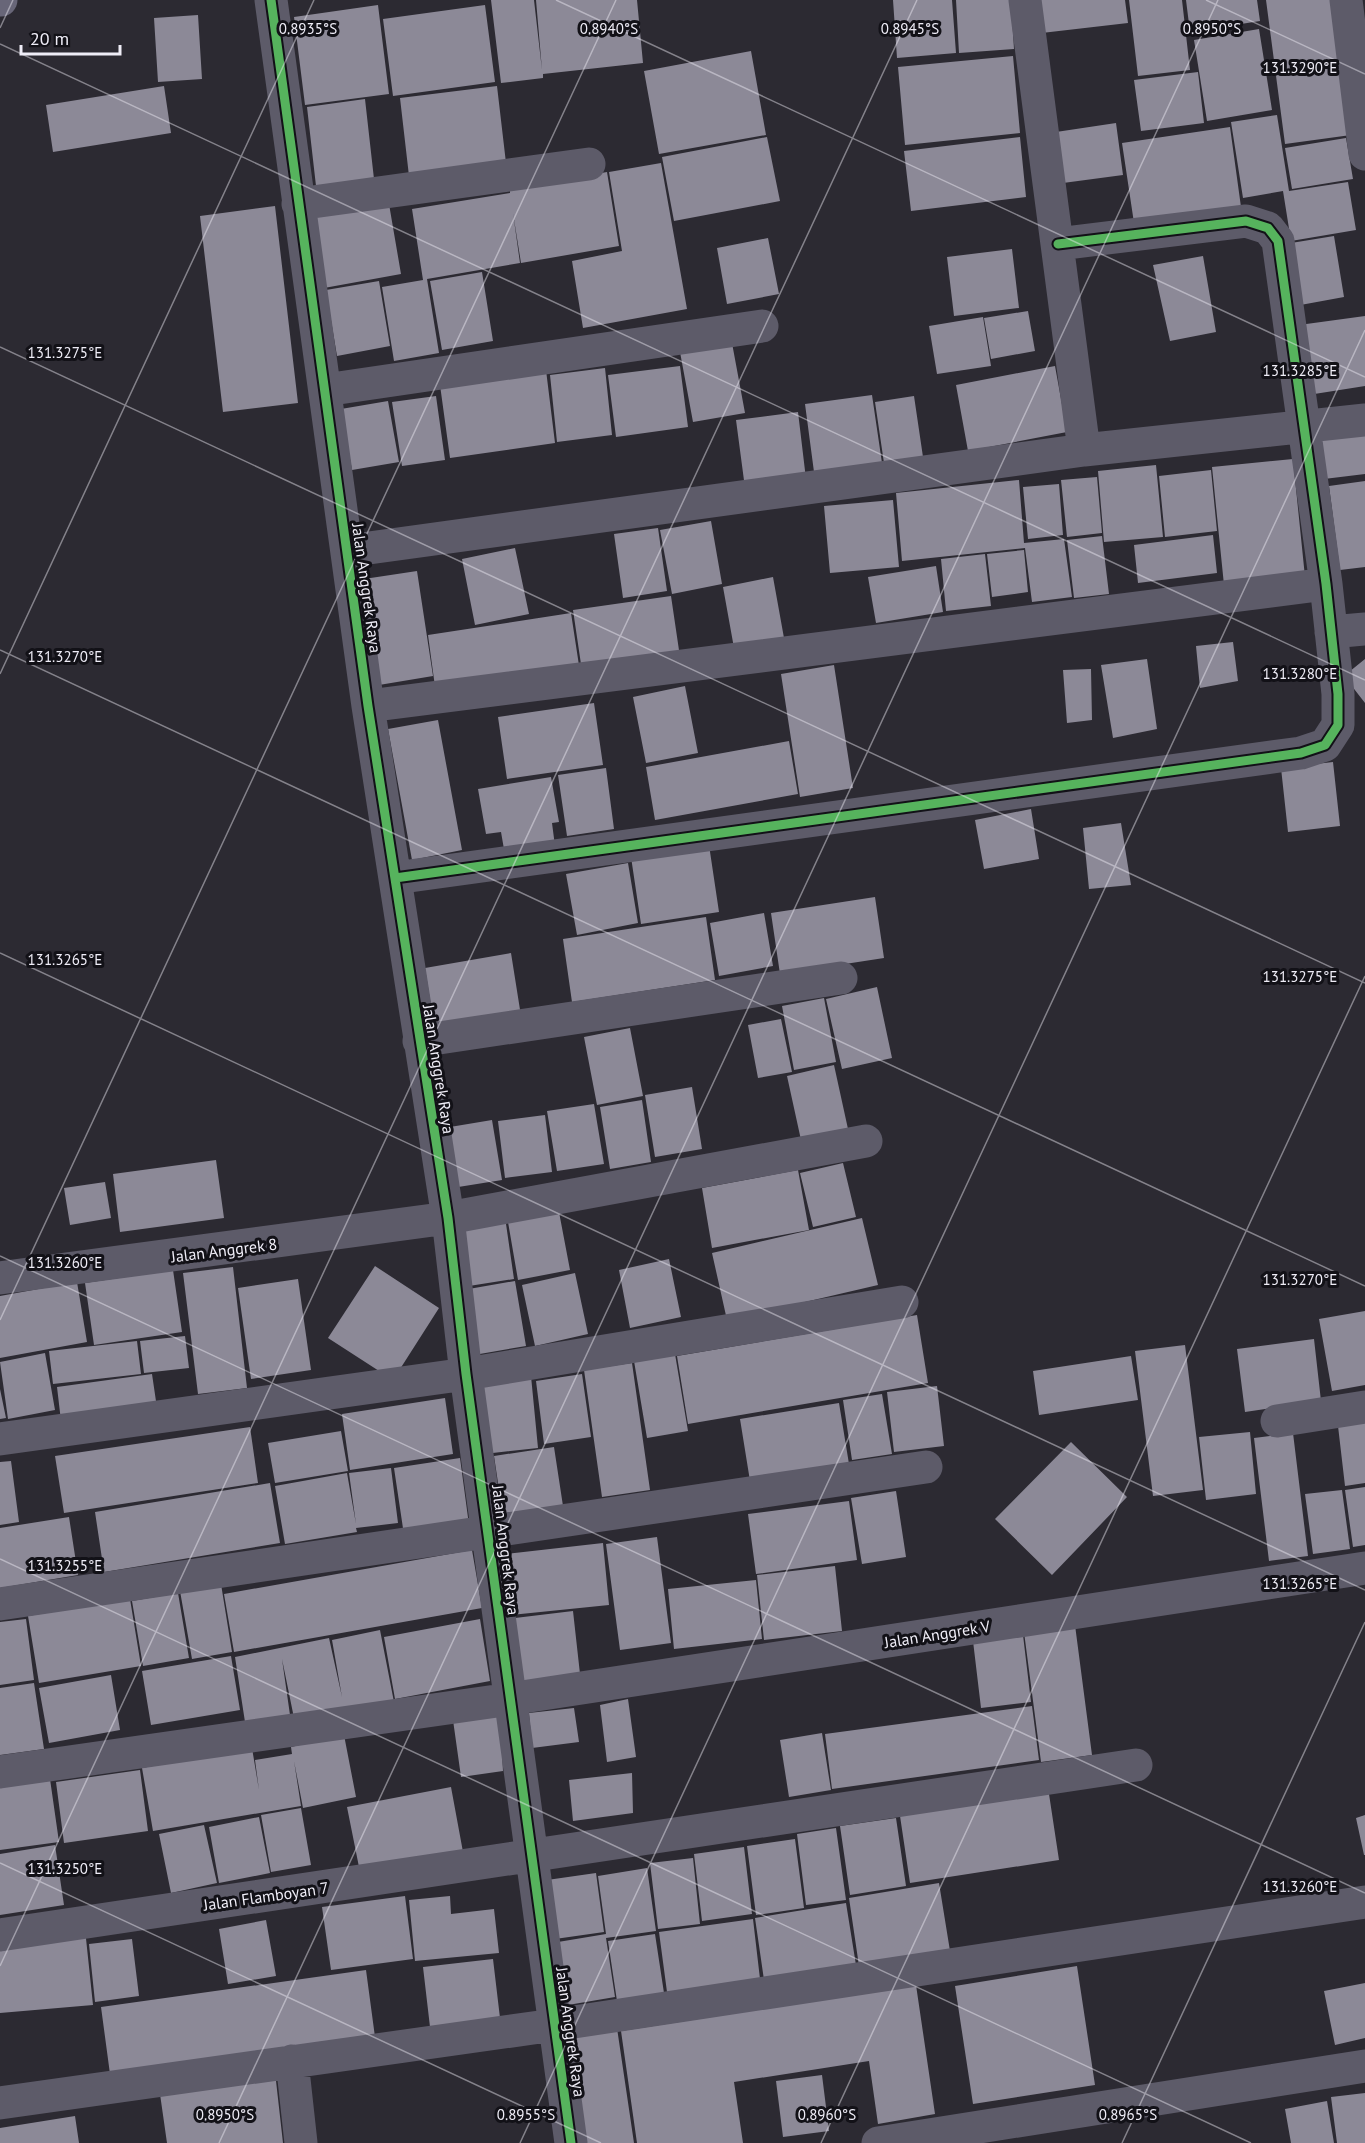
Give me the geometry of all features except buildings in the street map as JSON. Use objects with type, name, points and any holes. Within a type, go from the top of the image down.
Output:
[{"type":"street","name":"Jalan Anggrek Raya","points":[[271,0],[368,706],[448,1218],[466,1374],[490,1532],[510,1700],[571,2143]]},
{"type":"street","points":[[1025,0],[1084,450]]},
{"type":"street","points":[[1346,0],[1365,154]]},
{"type":"street","points":[[298,204],[589,164]]},
{"type":"street","points":[[395,878],[1301,753],[1325,745],[1338,725],[1338,694],[1326,584],[1278,241],[1268,228],[1246,221],[1058,244]]},
{"type":"street","points":[[325,390],[762,326]]},
{"type":"street","points":[[347,551],[1084,450],[1365,420]]},
{"type":"street","points":[[368,706],[1326,584]]},
{"type":"street","points":[[1331,632],[1365,629]]},
{"type":"street","points":[[419,1041],[841,978]]},
{"type":"street","name":"Jalan Anggrek 8","points":[[0,1278],[448,1218],[866,1141]]},
{"type":"street","points":[[0,1439],[466,1374],[902,1302]]},
{"type":"street","points":[[1277,1421],[1365,1407]]},
{"type":"street","points":[[0,1604],[927,1467]]},
{"type":"street","name":"Jalan Anggrek V","points":[[0,1772],[510,1700],[1365,1568]]},
{"type":"street","name":"Jalan Flamboyan 7","points":[[0,1935],[1136,1765]]},
{"type":"street","points":[[0,2103],[554,2025],[1365,1902]]},
{"type":"street","points":[[292,2061],[301,2143]]},
{"type":"street","points":[[878,2143],[1365,2066]]},
{"type":"cycle path","points":[[271,0],[368,706],[448,1218],[466,1374],[571,2143]]},
{"type":"cycle path","points":[[395,878],[1301,753],[1325,745],[1338,725],[1338,694],[1326,584],[1278,241],[1268,228],[1246,221],[1058,244]]}]
